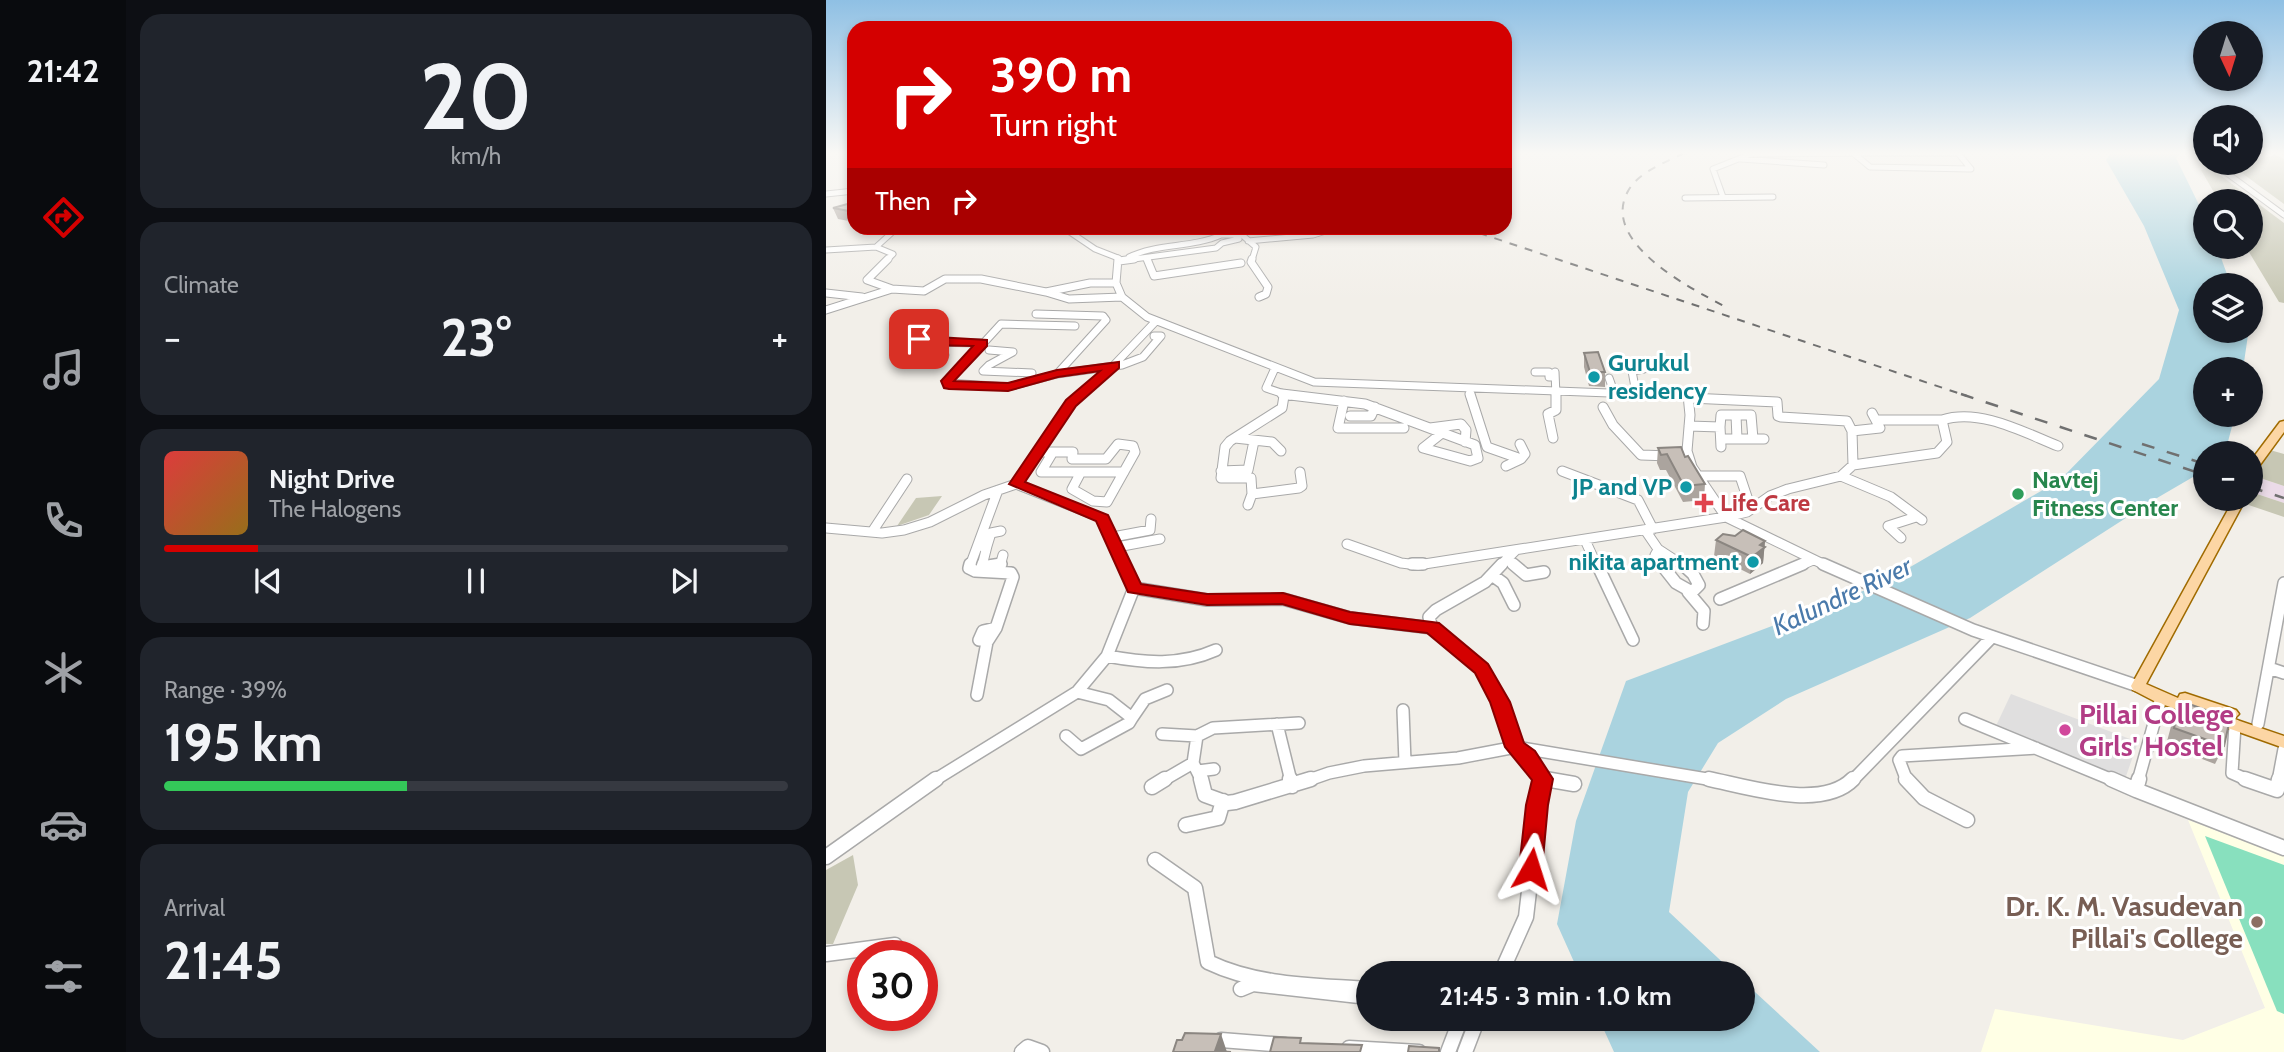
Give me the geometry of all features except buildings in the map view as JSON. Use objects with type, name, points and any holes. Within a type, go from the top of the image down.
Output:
[{"type":"main road","points":[[2263,453],[2284,424]]},
{"type":"main road","points":[[2138,686],[2233,511]]},
{"type":"main road","points":[[2138,686],[2161,698],[2284,742]]},
{"type":"main road","points":[[2138,686],[2162,690],[2284,733]]},
{"type":"street","points":[[2266,202],[2284,215]]},
{"type":"street","points":[[876,247],[889,235]]},
{"type":"street","points":[[1074,235],[1095,249],[1119,260],[1133,259],[1147,258],[1216,248],[1222,243],[1239,239],[1236,235],[1221,235],[1205,242],[1139,252],[1129,257],[1133,259]]},
{"type":"street","points":[[1212,235],[1188,242],[1131,251],[1119,260],[1116,283],[1122,297],[1156,321],[1314,382],[1636,393],[1781,403],[1778,415],[1847,421],[1852,430],[1853,465]]},
{"type":"street","points":[[1242,235],[1256,247],[1251,262],[1268,287],[1266,293],[1259,297]]},
{"type":"street","points":[[1248,241],[1312,235]]},
{"type":"street","points":[[826,250],[876,247],[893,254],[867,280],[892,289],[924,291],[938,281],[965,278],[1000,282],[1069,299],[1122,297]]},
{"type":"street","points":[[1147,258],[1154,276],[1241,263]]},
{"type":"street","points":[[1046,292],[1090,283],[1116,283]]},
{"type":"street","points":[[826,310],[892,289]]},
{"type":"street","points":[[826,293],[866,297]]},
{"type":"street","points":[[1036,314],[1104,316],[1106,320],[1050,374],[1008,387],[947,383],[986,346],[1004,323],[1075,326]]},
{"type":"street","points":[[826,528],[872,532],[904,530],[930,522],[1016,484],[1071,403],[1114,365],[1156,321]]},
{"type":"street","points":[[945,355],[908,354],[921,336],[925,342],[986,346],[1013,352],[1006,359],[992,361],[983,371],[1032,373],[1034,376],[1114,365],[1143,357],[1161,336],[1154,336]]},
{"type":"street","points":[[1275,368],[1266,388],[1284,396],[1344,401],[1376,407],[1465,442],[1477,448],[1478,458],[1475,461],[1423,448],[1442,433]]},
{"type":"street","points":[[1636,393],[1632,371],[1644,369]]},
{"type":"street","points":[[1535,372],[1553,374],[1556,410],[1548,414],[1553,438]]},
{"type":"street","points":[[1608,378],[1614,393]]},
{"type":"street","points":[[1469,388],[1471,402],[1487,447],[1483,457]]},
{"type":"street","points":[[1248,505],[1252,494],[1251,478],[1222,480],[1224,447],[1282,408],[1284,396]]},
{"type":"street","points":[[1690,398],[1688,455],[1697,476],[1726,517],[1813,560],[1973,630],[2138,686]]},
{"type":"street","points":[[1344,401],[1338,428],[1404,428]]},
{"type":"street","points":[[1350,416],[1371,416],[1376,407]]},
{"type":"street","points":[[1604,407],[1613,425],[1641,455],[1654,458],[1688,455]]},
{"type":"street","points":[[1753,439],[1753,416],[1721,415],[1721,443],[1737,439],[1753,439],[1764,439]]},
{"type":"street","points":[[1736,415],[1737,439]]},
{"type":"street","points":[[1852,430],[1880,428],[1874,416],[1942,420],[1956,415],[1973,417],[2058,446]]},
{"type":"street","points":[[1347,544],[1401,563],[1418,565],[1512,556],[1585,540],[1726,517],[1751,509],[1788,489],[1841,476],[1853,465],[1937,453],[1947,442],[1942,420]]},
{"type":"street","points":[[1396,436],[1412,422]]},
{"type":"street","points":[[1430,428],[1461,424],[1466,430],[1465,442]]},
{"type":"street","points":[[1689,426],[1720,427]]},
{"type":"street","points":[[1234,438],[1272,442],[1281,451]]},
{"type":"street","points":[[1221,471],[1248,470],[1254,441]]},
{"type":"street","points":[[1506,467],[1525,454],[1520,444]]},
{"type":"street","points":[[1038,452],[1073,452],[1072,459],[1106,458],[1114,445],[1133,446],[1135,452],[1107,502],[1090,500],[1072,489],[1081,472]]},
{"type":"street","points":[[1487,447],[1521,459]]},
{"type":"street","points":[[1041,472],[1053,452]]},
{"type":"street","points":[[1562,471],[1638,500],[1658,550]]},
{"type":"street","points":[[1024,472],[1124,472]]},
{"type":"street","points":[[1252,494],[1299,488],[1302,486],[1300,472]]},
{"type":"street","points":[[1697,476],[1740,476],[1751,509]]},
{"type":"street","points":[[1841,476],[1891,497],[1919,519],[1888,526],[1901,538]]},
{"type":"street","points":[[872,532],[907,479]]},
{"type":"street","points":[[826,857],[909,796],[1077,692],[1107,656],[1134,588],[1120,541],[1102,518],[1039,496],[1016,484]]},
{"type":"street","points":[[984,554],[998,490]]},
{"type":"street","points":[[1120,541],[1152,529],[1151,519]]},
{"type":"street","points":[[977,695],[987,642],[986,630],[1013,577],[1011,573],[975,571],[969,568],[984,554],[991,533],[1001,531]]},
{"type":"street","points":[[1120,541],[1160,539]]},
{"type":"street","points":[[1585,540],[1633,640]]},
{"type":"street","points":[[1658,550],[1655,555],[1658,562],[1704,611],[1703,624]]},
{"type":"street","points":[[1658,550],[1668,553],[1697,576],[1699,585],[1688,592]]},
{"type":"street","points":[[1512,556],[1526,575],[1544,572]]},
{"type":"street","points":[[1432,628],[1431,613],[1471,591],[1512,556]]},
{"type":"street","points":[[1720,599],[1813,560]]},
{"type":"street","points":[[1492,575],[1503,583],[1514,606]]},
{"type":"street","points":[[2258,724],[2269,668],[2279,642],[2284,583]]},
{"type":"street","points":[[1134,588],[1207,600],[1283,598],[1350,618],[1432,628],[1482,668],[1500,702],[1516,747],[1527,756],[1542,779],[1526,916],[1506,961]]},
{"type":"street","points":[[1197,736],[1196,767],[1205,796],[1223,801],[1235,802],[1329,773],[1405,762],[1458,758],[1516,747],[1800,796],[1821,795],[1845,788],[1992,637]]},
{"type":"street","points":[[1107,656],[1172,664],[1193,660],[1216,650]]},
{"type":"street","points":[[2269,668],[2284,673]]},
{"type":"street","points":[[1066,736],[1081,749],[1084,748],[1129,723],[1136,708],[1152,693],[1167,690]]},
{"type":"street","points":[[1077,692],[1109,700],[1132,718]]},
{"type":"street","points":[[2136,790],[2161,698]]},
{"type":"street","points":[[1403,710],[1405,762]]},
{"type":"street","points":[[1965,719],[2284,848]]},
{"type":"street","points":[[1162,734],[1197,736],[1213,728],[1299,723]]},
{"type":"street","points":[[1276,724],[1292,786]]},
{"type":"street","points":[[2235,725],[2234,776],[2277,790],[2284,749]]},
{"type":"street","points":[[1967,820],[1927,800],[1913,788],[1901,771],[1899,760],[1902,756],[2035,748]]},
{"type":"street","points":[[1152,788],[1196,767],[1214,769]]},
{"type":"street","points":[[1542,779],[1574,783]]},
{"type":"street","points":[[1186,825],[1218,818],[1223,801]]},
{"type":"street","points":[[1154,860],[1195,888],[1208,962],[1225,972],[1247,977],[1356,988]]},
{"type":"street","points":[[826,954],[847,951]]},
{"type":"street","points":[[1241,989],[1253,985],[1356,996]]},
{"type":"street","points":[[1448,1052],[1458,1031]]},
{"type":"street","points":[[1465,1052],[1473,1031]]},
{"type":"street","points":[[1221,1040],[1277,1048],[1306,1046]]},
{"type":"street","points":[[1334,1047],[1419,1052]]},
{"type":"street","points":[[1022,1052],[1028,1048],[1042,1052]]},
{"type":"shaded area","points":[[2263,207],[2284,223],[2284,303],[2279,302],[2253,259],[2263,259]]},
{"type":"shaded area","points":[[2263,448],[2284,454],[2284,486],[2263,479]]},
{"type":"shaded area","points":[[2263,479],[2284,486],[2284,503],[2263,496]]},
{"type":"shaded area","points":[[942,496],[929,515],[897,526],[916,498]]},
{"type":"shaded area","points":[[2263,496],[2284,503],[2284,517],[2263,510]]},
{"type":"shaded area","points":[[2011,694],[2138,742],[2125,779],[1995,728]]},
{"type":"shaded area","name":"Dr. K. M. Vasudevan Pillai's College","points":[[2188,820],[2284,856],[2284,1052],[1981,1052],[1995,1009],[2183,1040],[2265,1008]]},
{"type":"shaded area","points":[[853,855],[858,885],[833,944],[826,944],[826,870]]},
{"type":"green space","points":[[2205,836],[2284,865],[2284,1014],[2277,1011]]},
{"type":"water","points":[[2130,202],[2193,202],[2193,259],[2221,259],[2227,273],[2193,273],[2193,343],[2247,343],[2245,357],[2193,357],[2193,427],[2232,427],[2228,441],[2193,441],[2193,477],[1970,618],[1786,699],[1718,743],[1688,792],[1669,912],[1721,961],[1574,961],[1557,924],[1576,821],[1626,681],[1852,596],[1893,577],[2060,480],[2159,379],[2179,310],[2144,226]]},
{"type":"water","points":[[1755,992],[1820,1052],[1614,1052],[1604,1031],[1755,1031]]},
{"type":"railway","points":[[1625,202],[1623,211],[1627,229],[1653,262],[1724,306]]},
{"type":"railway","points":[[1485,235],[1963,395]]},
{"type":"railway","points":[[1963,395],[2193,471]]},
{"type":"railway","points":[[1963,395],[1967,396]]},
{"type":"railway","points":[[2142,444],[2193,460]]},
{"type":"railway","points":[[2263,491],[2284,498]]},
{"type":"place","name":"Gurukul residency","points":[[1594,377]]},
{"type":"place","name":"JP and VP","points":[[1686,487]]},
{"type":"place","name":"Navtej Fitness Center","points":[[2018,494]]},
{"type":"place","name":"Life Care","points":[[1704,503]]},
{"type":"place","name":"nikita apartment","points":[[1753,562]]},
{"type":"place","name":"Pillai College Girls' Hostel","points":[[2065,730]]},
{"type":"place","name":"Dr. K. M. Vasudevan Pillai's College","points":[[2257,922]]},
{"type":"route","points":[[919,339],[925,342],[983,343],[947,381],[949,385],[1008,387],[1057,373],[1114,365],[1071,403],[1016,484],[1102,518],[1113,537],[1134,588],[1207,600],[1283,598],[1350,618],[1432,628],[1482,668],[1500,702],[1516,747],[1527,756],[1542,779],[1531,869]]},
{"type":"water label","name":"Kalundre River","points":[[1842,596]]}]
